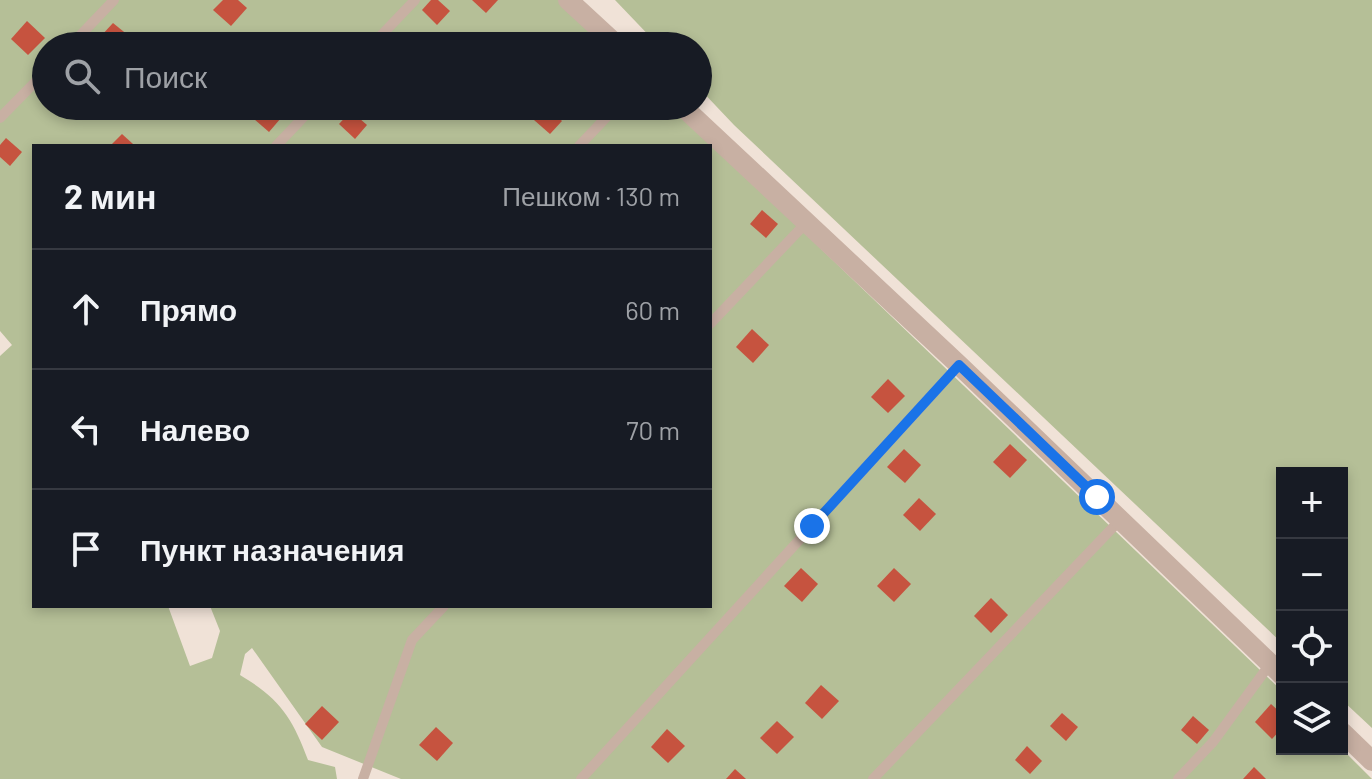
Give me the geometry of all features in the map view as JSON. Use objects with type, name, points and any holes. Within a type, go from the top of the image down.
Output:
[{"type":"street","points":[[568,0],[603,32]]},
{"type":"street","points":[[697,120],[959,365],[1276,670]]},
{"type":"street","points":[[1348,738],[1372,761]]},
{"type":"lane","points":[[83,32],[114,0]]},
{"type":"lane","points":[[384,32],[415,0]]},
{"type":"lane","points":[[0,118],[32,85]]},
{"type":"lane","points":[[278,144],[301,120]]},
{"type":"lane","points":[[581,144],[604,120]]},
{"type":"lane","points":[[712,322],[806,223]]},
{"type":"lane","points":[[581,779],[959,365]]},
{"type":"lane","points":[[873,779],[1120,520]]},
{"type":"lane","points":[[363,779],[412,640],[442,608]]},
{"type":"lane","points":[[1178,779],[1276,670]]},
{"type":"green space","points":[[0,0],[562,0],[595,32],[32,32],[32,120],[687,120],[712,144],[32,144],[32,608],[169,608],[190,666],[212,658],[220,631],[211,608],[712,608],[712,144],[1276,685],[1276,755],[1348,755],[1372,779],[401,779],[322,747],[252,648],[245,654],[240,675],[265,692],[283,710],[308,760],[335,767],[337,779],[0,779],[0,356],[12,345],[0,331]]},
{"type":"green space","points":[[615,0],[1372,0],[1372,728],[1348,706],[1348,467],[1276,467],[1276,637],[712,102],[712,32],[646,32]]},
{"type":"building","points":[[223,0],[238,0],[247,8],[231,26],[213,10]]},
{"type":"building","points":[[431,0],[438,0],[450,11],[437,25],[422,10]]},
{"type":"building","points":[[472,0],[498,0],[486,13]]},
{"type":"building","points":[[27,21],[39,32],[32,32],[32,51],[28,55],[11,39]]},
{"type":"building","points":[[113,23],[124,32],[105,32]]},
{"type":"building","points":[[255,120],[279,120],[269,132]]},
{"type":"building","points":[[343,120],[361,120],[367,125],[355,139],[339,124]]},
{"type":"building","points":[[534,120],[561,120],[550,134]]},
{"type":"building","points":[[122,134],[133,144],[112,144]]},
{"type":"building","points":[[6,138],[22,152],[10,166],[0,157],[0,145]]},
{"type":"building","points":[[762,210],[778,224],[766,238],[750,224]]},
{"type":"building","points":[[752,329],[769,345],[753,363],[736,347]]},
{"type":"building","points":[[888,379],[905,396],[888,413],[871,397]]},
{"type":"building","points":[[1010,444],[1027,460],[1010,478],[993,462]]},
{"type":"building","points":[[904,449],[921,465],[905,483],[887,467]]},
{"type":"building","points":[[919,498],[936,514],[920,531],[903,515]]},
{"type":"building","points":[[801,568],[818,584],[802,602],[784,586]]},
{"type":"building","points":[[894,568],[911,584],[894,602],[877,586]]},
{"type":"building","points":[[991,598],[1008,615],[991,633],[974,616]]},
{"type":"building","points":[[821,685],[839,701],[822,719],[805,703]]},
{"type":"building","points":[[1271,704],[1276,709],[1276,735],[1272,739],[1255,722]]},
{"type":"building","points":[[322,706],[339,722],[322,740],[305,724]]},
{"type":"building","points":[[1062,713],[1078,727],[1066,741],[1050,726]]},
{"type":"building","points":[[1193,716],[1209,730],[1197,744],[1181,730]]},
{"type":"building","points":[[777,721],[794,737],[777,754],[760,738]]},
{"type":"building","points":[[436,727],[453,743],[437,761],[419,745]]},
{"type":"building","points":[[667,729],[685,746],[668,763],[651,747]]},
{"type":"building","points":[[1027,746],[1042,761],[1030,774],[1015,760]]},
{"type":"building","points":[[1254,767],[1266,779],[1243,779]]},
{"type":"building","points":[[735,769],[746,779],[726,779]]},
{"type":"route","points":[[812,526],[959,365],[1097,497]]}]
